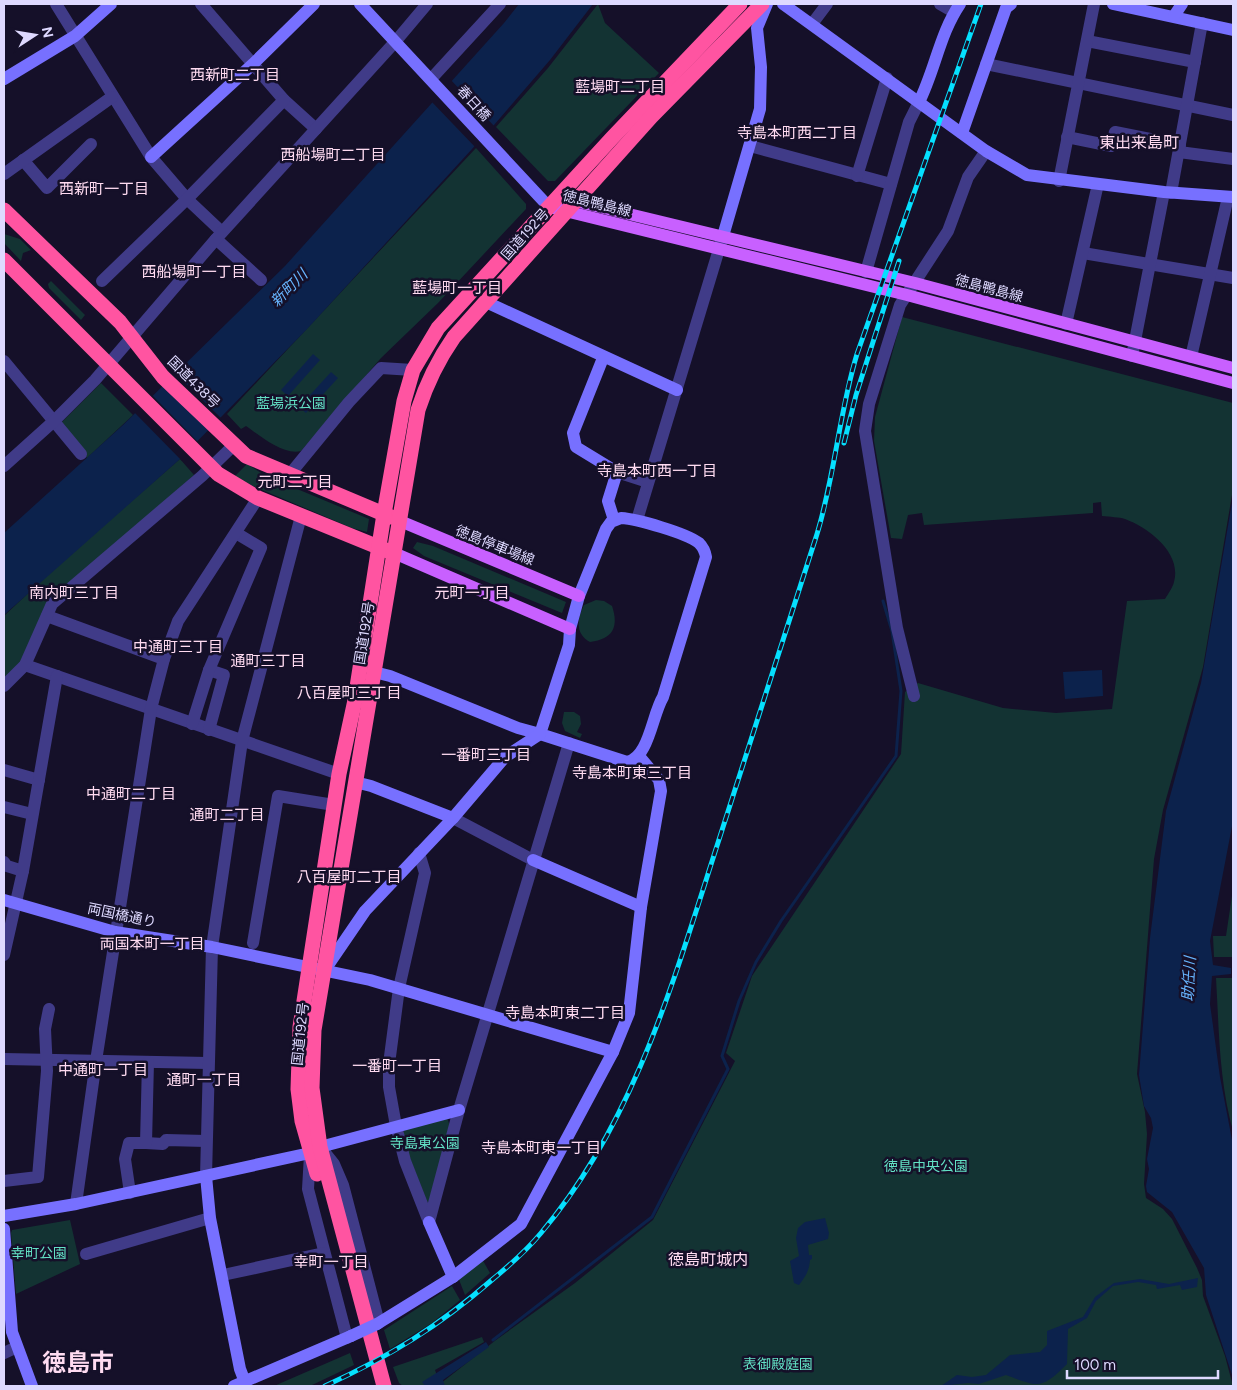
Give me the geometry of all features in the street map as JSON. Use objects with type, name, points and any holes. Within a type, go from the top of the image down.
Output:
[{"type":"highway","name":"国道192号","points":[[384,1386],[315,1150],[302,1121],[298,1058],[309,967],[339,774],[355,700],[404,401],[413,370],[438,328],[740,4]]},
{"type":"highway","name":"国道192号","points":[[375,1386],[315,1150],[312,1060],[314,1030],[418,410],[426,385],[438,360],[454,337],[651,117],[762,4]]},
{"type":"highway","name":"国道438号","points":[[4,210],[132,335],[163,377],[246,456],[400,521]]},
{"type":"highway","points":[[4,260],[210,468],[258,498],[394,553]]},
{"type":"main road","name":"徳島鴨島線","points":[[549,207],[572,205],[723,236],[914,283],[1233,368]]},
{"type":"main road","name":"徳島鴨島線","points":[[572,205],[718,250],[767,260],[907,295],[1233,383]]},
{"type":"main road","name":"徳島停車場線","points":[[400,521],[579,596]]},
{"type":"main road","points":[[394,553],[570,629]]},
{"type":"street","points":[[56,4],[151,157],[261,280]]},
{"type":"street","points":[[4,79],[75,36],[111,4]]},
{"type":"street","points":[[201,4],[284,100],[316,129]]},
{"type":"street","points":[[151,157],[253,64],[314,4]]},
{"type":"street","name":"春日橋","points":[[360,4],[549,207]]},
{"type":"street","points":[[4,466],[54,422],[95,380],[107,363],[219,235],[395,42],[427,4]]},
{"type":"street","points":[[435,83],[500,4]]},
{"type":"street","points":[[637,520],[760,109],[761,67],[757,28],[767,4]]},
{"type":"street","points":[[783,4],[986,151],[1027,175],[1059,181],[1231,197],[1210,274],[1191,357]]},
{"type":"street","points":[[812,24],[828,4]]},
{"type":"street","points":[[866,272],[909,122],[928,84],[939,46],[957,8],[940,4]]},
{"type":"street","points":[[1059,181],[1094,4]]},
{"type":"street","points":[[1113,4],[1233,30]]},
{"type":"street","points":[[1174,16],[1182,4]]},
{"type":"street","points":[[962,133],[1008,5]]},
{"type":"street","points":[[1132,356],[1167,192],[1179,149],[1202,23]]},
{"type":"street","points":[[1087,41],[1195,62]]},
{"type":"street","points":[[986,64],[1233,115]]},
{"type":"street","points":[[857,176],[887,78]]},
{"type":"street","points":[[4,174],[112,97]]},
{"type":"street","points":[[102,281],[187,199],[284,100]]},
{"type":"street","points":[[1067,137],[1111,146],[1115,132],[1179,149],[1233,159]]},
{"type":"street","points":[[23,160],[47,188],[91,144]]},
{"type":"street","points":[[750,146],[891,184]]},
{"type":"street","points":[[914,696],[897,628],[865,431],[869,404],[900,305],[948,231],[968,177],[986,151]]},
{"type":"street","points":[[1066,324],[1098,184]]},
{"type":"street","points":[[1083,252],[1233,278]]},
{"type":"street","points":[[486,302],[603,358],[676,390]]},
{"type":"street","points":[[603,358],[573,433],[576,447],[617,472],[648,482]]},
{"type":"street","points":[[4,361],[81,454]]},
{"type":"street","points":[[290,474],[349,402],[381,368],[413,370]]},
{"type":"street","points":[[4,686],[26,665],[52,604],[210,468],[229,440]]},
{"type":"street","points":[[614,520],[608,501],[617,472]]},
{"type":"street","points":[[76,1204],[115,932],[151,709],[164,659],[178,621],[258,498]]},
{"type":"street","points":[[301,516],[242,741],[212,947],[206,1176],[210,1218],[223,1274],[240,1369],[240,1384],[378,1323],[452,1277],[521,1224],[612,1052],[629,1013],[641,908],[661,791],[659,780],[639,756]]},
{"type":"street","points":[[324,971],[365,911],[453,818],[506,757],[540,734],[569,645],[570,629],[579,596],[606,529],[614,520],[621,518],[637,520],[689,537],[703,547],[706,557],[663,697],[639,756],[627,762],[570,743],[540,734],[518,728],[390,676],[374,672]]},
{"type":"street","points":[[192,724],[209,670],[261,548],[236,533]]},
{"type":"street","points":[[47,616],[164,659]]},
{"type":"street","points":[[26,665],[339,774]]},
{"type":"street","points":[[209,670],[224,675],[209,730]]},
{"type":"street","points":[[4,955],[10,902],[23,871],[57,676]]},
{"type":"street","points":[[429,1222],[459,1110],[533,860],[570,743]]},
{"type":"street","points":[[4,770],[39,780]]},
{"type":"street","points":[[355,782],[371,786],[453,818],[533,860],[641,908]]},
{"type":"street","points":[[253,943],[278,796],[334,805]]},
{"type":"street","points":[[4,809],[32,814]]},
{"type":"street","points":[[419,854],[425,873],[399,988],[389,1064],[389,1087],[405,1161],[452,1277]]},
{"type":"street","points":[[4,862],[7,866],[23,871]]},
{"type":"street","name":"両国橋通り","points":[[10,902],[115,932],[212,947],[399,988],[612,1052]]},
{"type":"street","points":[[4,1181],[38,1177],[44,1111],[45,1029],[49,1009]]},
{"type":"street","points":[[4,1059],[208,1063]]},
{"type":"street","points":[[146,1143],[148,1062]]},
{"type":"street","points":[[4,1216],[76,1204],[206,1176],[315,1150],[459,1110]]},
{"type":"street","points":[[130,1193],[125,1159],[129,1143],[163,1144],[166,1140],[206,1141]]},
{"type":"street","points":[[315,1150],[308,1189],[324,1253],[349,1337]]},
{"type":"street","points":[[315,1150],[334,1164],[343,1185],[378,1323]]},
{"type":"street","points":[[86,1254],[210,1218]]},
{"type":"street","points":[[4,1229],[12,1332],[32,1386]]},
{"type":"street","points":[[223,1274],[324,1253]]},
{"type":"street","points":[[4,1353],[17,1347]]},
{"type":"green space","points":[[598,4],[605,23],[659,73],[555,181],[548,181],[496,127],[548,68]]},
{"type":"green space","name":"藍場浜公園","points":[[476,148],[526,204],[526,209],[438,303],[381,358],[301,451],[294,452],[280,448],[246,426],[241,429],[227,414]]},
{"type":"green space","points":[[4,234],[20,239],[31,250],[23,253],[21,261],[4,243]]},
{"type":"green space","points":[[51,281],[85,315],[81,320],[49,288],[48,284]]},
{"type":"green space","name":"徳島中央公園","points":[[902,317],[1233,403],[1233,489],[1203,667],[1163,810],[1154,859],[1137,1074],[1145,1112],[1147,1134],[1144,1184],[1146,1198],[1163,1209],[1172,1219],[1197,1268],[1202,1280],[1203,1296],[1225,1356],[1233,1386],[403,1386],[399,1383],[393,1367],[482,1337],[484,1342],[435,1370],[440,1384],[496,1340],[575,1283],[653,1220],[735,1061],[726,1053],[752,976],[901,754],[905,692],[918,683],[1003,708],[1056,713],[1112,709],[1127,601],[1165,599],[1173,586],[1175,571],[1173,561],[1162,543],[1144,529],[1123,518],[1102,516],[1101,502],[1093,503],[1093,513],[924,525],[922,513],[908,515],[902,539],[891,538],[874,441],[875,417]]},
{"type":"green space","points":[[101,383],[133,415],[87,458],[61,423]]},
{"type":"green space","points":[[180,459],[194,475],[47,604],[26,656],[4,682],[4,616],[56,567]]},
{"type":"green space","points":[[247,464],[266,476],[369,519],[367,532],[352,528],[253,486],[235,476]]},
{"type":"green space","points":[[417,542],[433,546],[566,602],[562,613],[424,556],[413,548]]},
{"type":"green space","points":[[596,600],[604,601],[612,606],[615,620],[609,635],[590,642],[582,635],[579,621],[584,605]]},
{"type":"green space","points":[[564,712],[574,712],[580,716],[581,724],[577,732],[582,734],[580,738],[565,731],[562,723]]},
{"type":"green space","points":[[1233,889],[1233,957],[1214,957],[1213,936],[1226,936]]},
{"type":"green space","points":[[1216,978],[1233,978],[1233,1131],[1222,1074]]},
{"type":"green space","name":"寺島東公園","points":[[447,1118],[450,1126],[428,1204],[403,1141],[404,1129]]},
{"type":"green space","name":"幸町公園","points":[[70,1220],[80,1264],[16,1294],[12,1230]]},
{"type":"green space","points":[[482,1259],[490,1273],[465,1295],[458,1277]]},
{"type":"green space","points":[[452,1286],[460,1300],[432,1323],[390,1349],[384,1330]]},
{"type":"green space","points":[[350,1353],[354,1365],[310,1386],[274,1386]]},
{"type":"water","name":"新町川","points":[[519,4],[593,4],[550,60],[494,125],[308,328],[180,459],[4,615],[4,533],[123,425],[285,266]]},
{"type":"water","points":[[313,354],[320,360],[288,396],[281,390]]},
{"type":"water","points":[[331,372],[338,378],[306,413],[299,407]]},
{"type":"water","name":"助任川","points":[[1233,497],[1233,821],[1210,941],[1213,965],[1231,968],[1231,974],[1212,976],[1210,1004],[1220,1077],[1233,1145],[1233,1378],[1206,1295],[1204,1268],[1172,1212],[1147,1192],[1146,1186],[1149,1169],[1147,1159],[1153,1128],[1151,1118],[1144,1106],[1139,1075],[1150,938],[1166,811],[1201,683]]},
{"type":"water","points":[[1102,670],[1103,696],[1065,699],[1063,672]]},
{"type":"water","points":[[825,1218],[829,1233],[828,1239],[808,1245],[809,1255],[812,1255],[812,1259],[810,1260],[808,1271],[799,1285],[794,1283],[790,1261],[799,1256],[796,1238],[798,1228],[805,1222]]},
{"type":"water","points":[[1198,1278],[1197,1287],[1182,1290],[1180,1285],[1157,1289],[1156,1285],[1138,1282],[1113,1286],[1096,1301],[1087,1318],[1068,1329],[1067,1364],[1045,1382],[1033,1384],[1006,1375],[979,1384],[968,1383],[941,1386],[957,1375],[972,1377],[986,1375],[1010,1355],[1040,1352],[1047,1345],[1047,1331],[1083,1317],[1095,1297],[1114,1283],[1140,1279],[1169,1284]]},
{"type":"water","points":[[486,1342],[489,1347],[443,1380],[445,1386],[425,1386],[422,1382]]},
{"type":"pier","points":[[450,79],[495,127],[476,148],[430,100]]},
{"type":"pier","points":[[174,372],[222,419],[211,431],[162,383]]},
{"type":"pier","points":[[151,394],[199,443],[182,461],[133,411]]},
{"type":"waterway","points":[[493,1340],[652,1217],[728,1069],[722,1056],[739,1001],[756,962],[781,921],[896,756],[901,691],[892,631],[883,601]]},
{"type":"railway","points":[[325,1386],[392,1352],[433,1326],[473,1296],[518,1257],[541,1233],[573,1191],[601,1146],[625,1100],[646,1052],[683,953],[817,534],[857,354],[981,4]]},
{"type":"railway","points":[[844,443],[856,395],[899,261]]},
{"type":"district","name":"西新町二丁目","points":[[235,75]]},
{"type":"district","name":"藍場町二丁目","points":[[620,87]]},
{"type":"district","name":"寺島本町西二丁目","points":[[797,133]]},
{"type":"district","name":"東出来島町","points":[[1139,142]]},
{"type":"district","name":"西船場町二丁目","points":[[333,155]]},
{"type":"district","name":"西新町一丁目","points":[[104,189]]},
{"type":"district","name":"西船場町一丁目","points":[[194,272]]},
{"type":"district","name":"藍場町一丁目","points":[[457,288]]},
{"type":"district","name":"寺島本町西一丁目","points":[[657,471]]},
{"type":"district","name":"元町二丁目","points":[[295,482]]},
{"type":"district","name":"南内町三丁目","points":[[74,593]]},
{"type":"district","name":"元町一丁目","points":[[472,593]]},
{"type":"district","name":"中通町三丁目","points":[[178,647]]},
{"type":"district","name":"通町三丁目","points":[[268,661]]},
{"type":"district","name":"八百屋町三丁目","points":[[349,693]]},
{"type":"district","name":"一番町三丁目","points":[[486,755]]},
{"type":"district","name":"寺島本町東三丁目","points":[[632,773]]},
{"type":"district","name":"中通町二丁目","points":[[131,794]]},
{"type":"district","name":"通町二丁目","points":[[227,815]]},
{"type":"district","name":"八百屋町二丁目","points":[[349,877]]},
{"type":"district","name":"両国本町一丁目","points":[[152,944]]},
{"type":"district","name":"寺島本町東二丁目","points":[[565,1013]]},
{"type":"district","name":"一番町一丁目","points":[[397,1066]]},
{"type":"district","name":"中通町一丁目","points":[[103,1070]]},
{"type":"district","name":"通町一丁目","points":[[204,1080]]},
{"type":"district","name":"寺島本町東一丁目","points":[[541,1148]]},
{"type":"district","name":"徳島町城内","points":[[708,1259]]},
{"type":"district","name":"幸町一丁目","points":[[331,1262]]},
{"type":"district","name":"徳島市","points":[[78,1363]]},
{"type":"park label","name":"表御殿庭園","points":[[778,1364]]}]
